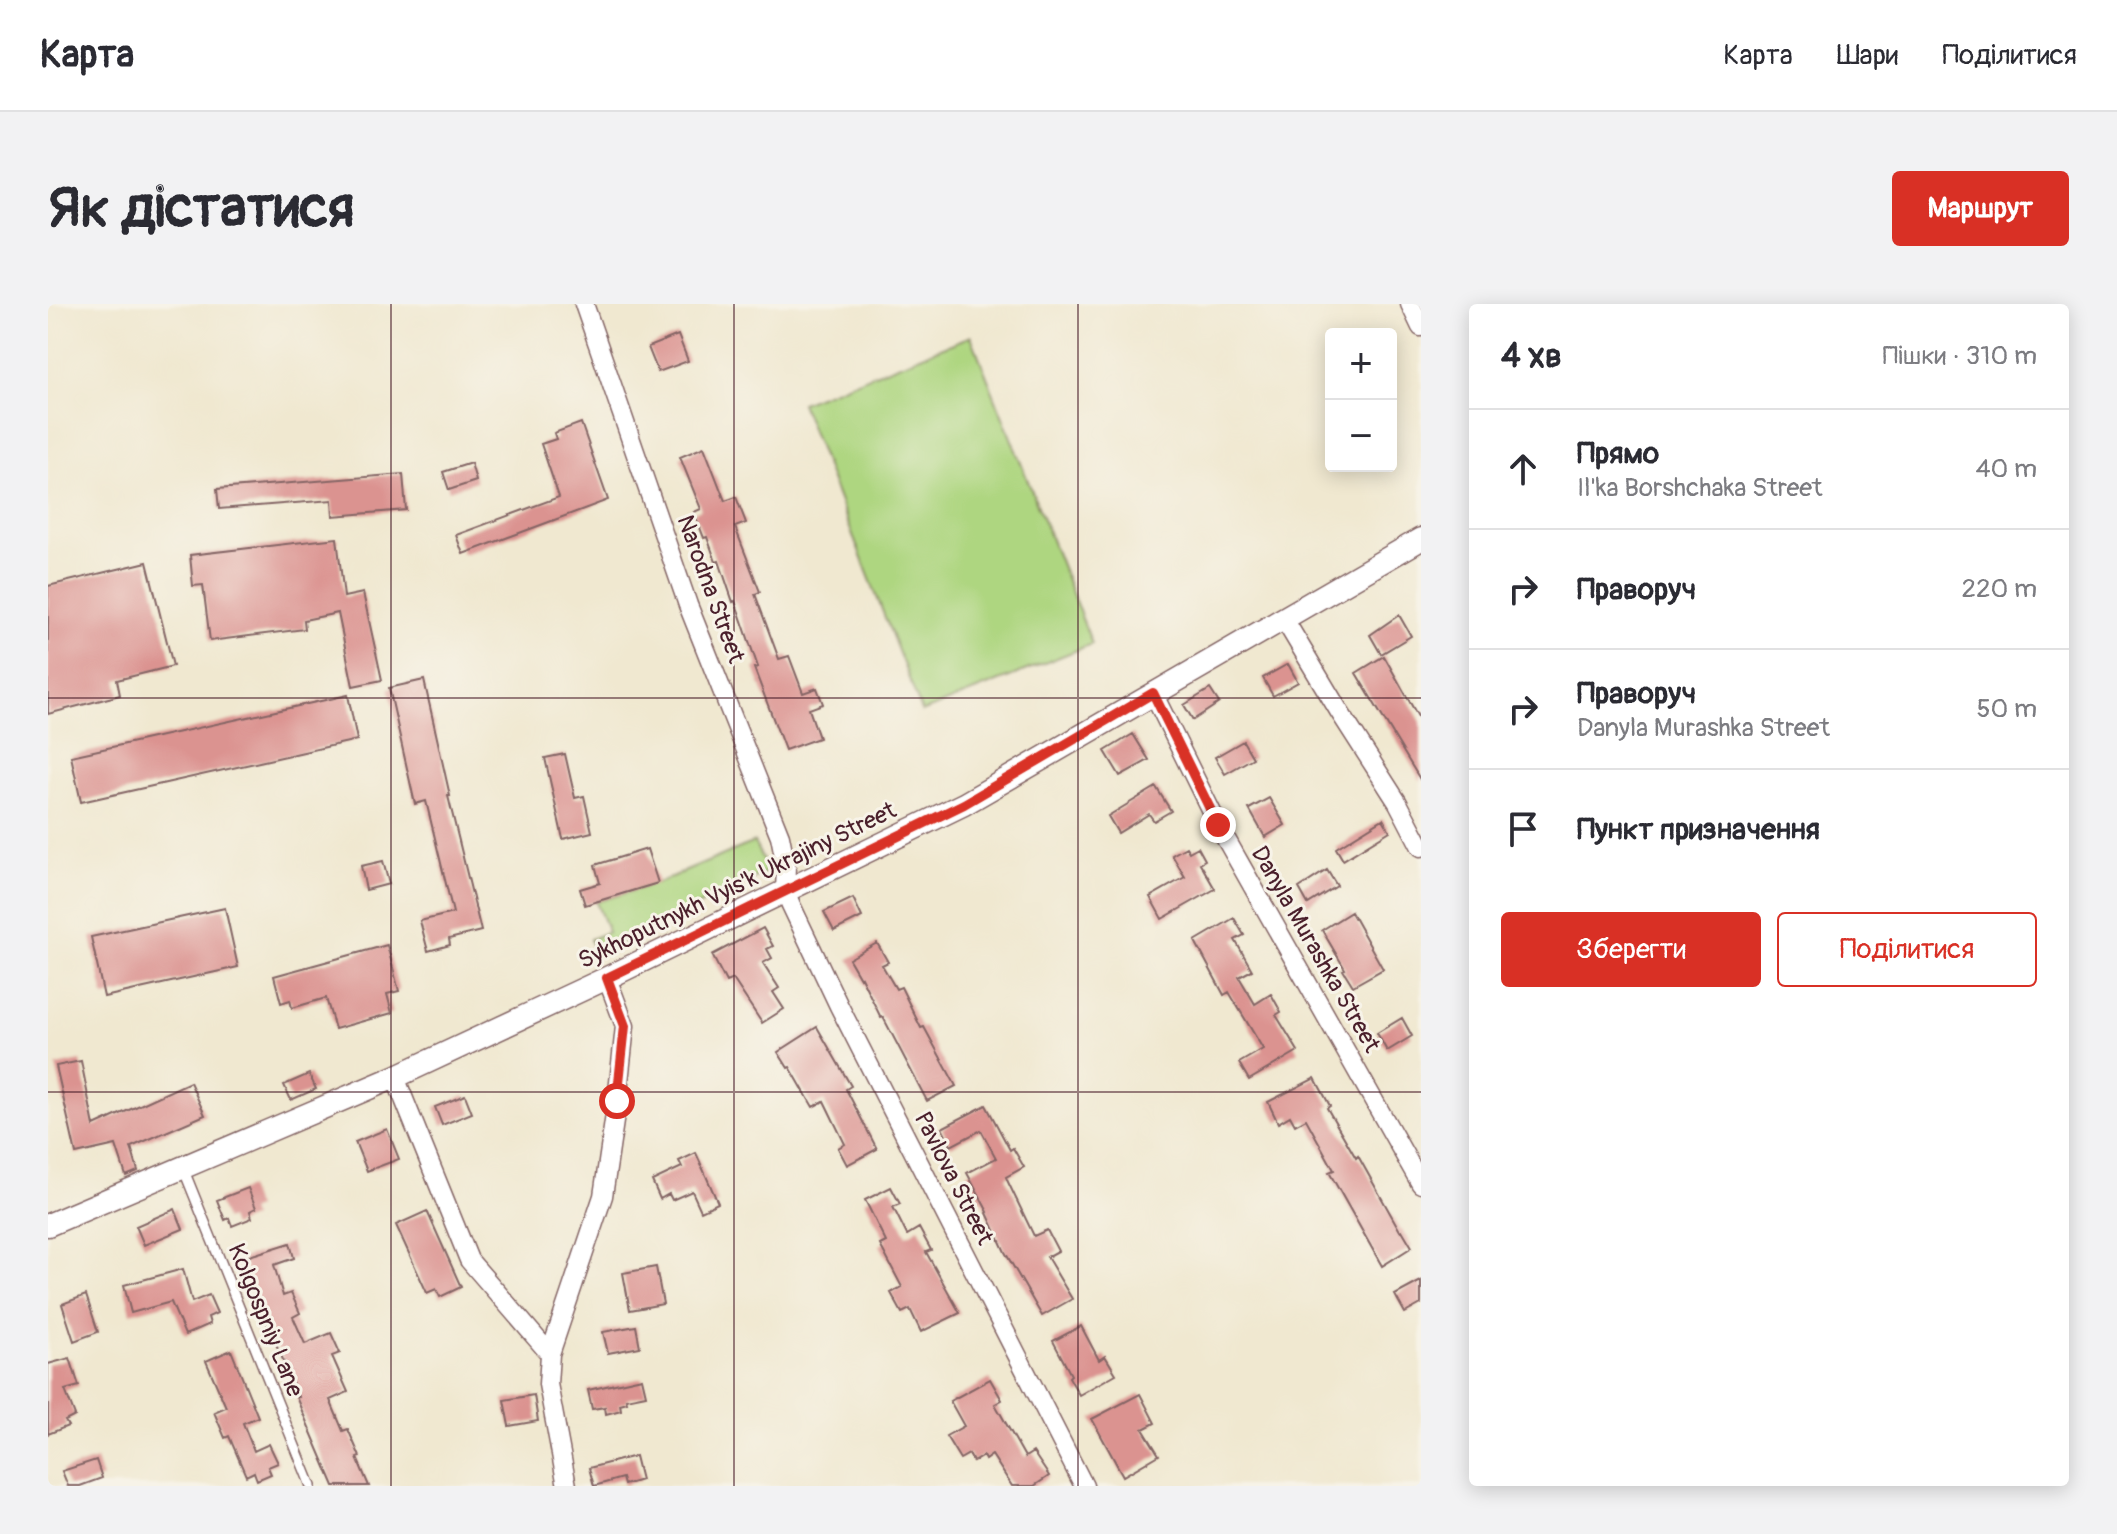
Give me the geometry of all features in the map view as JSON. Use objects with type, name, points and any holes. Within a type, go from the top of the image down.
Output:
[{"type":"street","name":"Narodna Street","points":[[584,304],[688,605],[780,836],[786,866],[785,891]]},
{"type":"street","points":[[1410,304],[1421,327]]},
{"type":"street","name":"Sykhoputnykh Vyis'k Ukrajiny Street","points":[[48,1225],[395,1077],[607,978],[964,804],[1421,539]]},
{"type":"street","points":[[1284,619],[1398,803],[1421,847]]},
{"type":"street","name":"Danyla Murashka Street","points":[[1153,693],[1218,825],[1421,1184]]},
{"type":"street","name":"Pavlova Street","points":[[785,891],[839,1006],[1084,1486]]},
{"type":"street","points":[[567,1486],[548,1384],[550,1354],[603,1196],[608,1164],[625,1026],[607,978]]},
{"type":"street","points":[[395,1077],[469,1260],[550,1354]]},
{"type":"lane","name":"Kolgospniy Lane","points":[[183,1168],[311,1486]]},
{"type":"green space","points":[[971,336],[1092,644],[922,712],[801,403]]},
{"type":"green space","points":[[754,842],[768,871],[595,957],[590,939],[608,932],[596,902],[658,883]]},
{"type":"building","points":[[678,335],[688,361],[658,372],[648,347]]},
{"type":"building","points":[[581,423],[608,500],[463,554],[456,535],[559,497],[541,444],[556,439],[554,433]]},
{"type":"building","points":[[704,447],[725,501],[736,497],[746,523],[735,527],[760,592],[755,594],[779,659],[789,656],[803,693],[817,688],[823,704],[809,709],[819,738],[785,750],[754,668],[758,667],[735,601],[694,512],[701,509],[680,457]]},
{"type":"building","points":[[471,463],[476,481],[449,490],[443,472]]},
{"type":"building","points":[[403,474],[406,510],[333,516],[332,500],[219,509],[217,489]]},
{"type":"building","points":[[337,538],[344,597],[363,593],[382,680],[353,686],[338,613],[304,620],[305,629],[210,641],[203,585],[193,586],[190,555]]},
{"type":"building","points":[[147,562],[173,666],[117,680],[120,695],[48,714],[48,586]]},
{"type":"building","points":[[1399,615],[1411,636],[1381,654],[1370,635]]},
{"type":"building","points":[[1384,656],[1421,722],[1421,781],[1356,673]]},
{"type":"building","points":[[1288,664],[1298,682],[1273,696],[1263,678]]},
{"type":"building","points":[[424,680],[481,931],[449,939],[450,945],[428,951],[420,921],[453,913],[426,801],[415,804],[389,688]]},
{"type":"building","points":[[1210,689],[1219,703],[1193,720],[1184,705]]},
{"type":"building","points":[[348,695],[357,740],[81,802],[71,756]]},
{"type":"building","points":[[1133,734],[1149,760],[1120,776],[1105,751]]},
{"type":"building","points":[[1243,741],[1253,758],[1225,774],[1215,757]]},
{"type":"building","points":[[565,754],[575,798],[584,796],[592,832],[563,839],[545,758]]},
{"type":"building","points":[[1156,787],[1171,811],[1154,821],[1149,814],[1118,833],[1108,816]]},
{"type":"building","points":[[1269,798],[1285,825],[1265,837],[1249,809]]},
{"type":"building","points":[[1383,819],[1390,831],[1343,860],[1336,848]]},
{"type":"building","points":[[1186,847],[1189,852],[1198,847],[1205,860],[1200,863],[1215,889],[1162,919],[1150,897],[1185,877],[1172,855]]},
{"type":"building","points":[[647,849],[658,883],[585,905],[580,889],[600,883],[595,865]]},
{"type":"building","points":[[383,861],[389,884],[366,890],[361,866]]},
{"type":"building","points":[[1327,870],[1337,886],[1308,904],[1299,888]]},
{"type":"building","points":[[853,898],[862,917],[834,931],[824,912]]},
{"type":"building","points":[[225,908],[238,967],[104,997],[91,937]]},
{"type":"building","points":[[1351,912],[1383,969],[1353,986],[1322,930]]},
{"type":"building","points":[[1234,918],[1244,935],[1235,940],[1252,970],[1239,977],[1255,1004],[1271,994],[1281,1012],[1276,1015],[1298,1051],[1249,1080],[1239,1063],[1263,1049],[1229,992],[1224,995],[1195,941]]},
{"type":"building","points":[[763,928],[773,946],[767,949],[772,958],[763,963],[779,988],[773,992],[784,1009],[762,1023],[733,979],[726,982],[712,955]]},
{"type":"building","points":[[877,943],[888,962],[882,965],[896,989],[901,987],[921,1028],[924,1027],[956,1086],[927,1101],[849,959]]},
{"type":"building","points":[[387,945],[399,991],[387,994],[392,1013],[335,1029],[326,998],[292,1008],[290,1000],[281,1003],[274,976]]},
{"type":"building","points":[[1402,1018],[1412,1036],[1387,1051],[1377,1033]]},
{"type":"building","points":[[817,1027],[851,1086],[846,1089],[877,1149],[847,1165],[838,1148],[845,1144],[824,1101],[813,1107],[778,1052]]},
{"type":"building","points":[[81,1061],[94,1126],[190,1082],[205,1115],[131,1147],[138,1171],[126,1176],[116,1145],[76,1154],[56,1066]]},
{"type":"building","points":[[309,1074],[316,1089],[291,1100],[284,1085]]},
{"type":"building","points":[[1315,1078],[1330,1106],[1327,1108],[1412,1247],[1382,1266],[1329,1172],[1334,1170],[1306,1119],[1295,1125],[1290,1116],[1278,1123],[1268,1102]]},
{"type":"building","points":[[465,1095],[472,1113],[442,1125],[435,1107]]},
{"type":"building","points":[[986,1105],[1010,1150],[1013,1148],[1024,1167],[1006,1177],[1008,1182],[1034,1236],[1047,1230],[1058,1251],[1047,1257],[1072,1299],[1042,1316],[1005,1252],[967,1173],[996,1158],[981,1130],[951,1146],[942,1128]]},
{"type":"building","points":[[387,1129],[399,1159],[367,1171],[355,1142]]},
{"type":"building","points":[[696,1153],[718,1203],[701,1211],[692,1191],[672,1200],[669,1194],[660,1199],[652,1181],[682,1167],[679,1161]]},
{"type":"building","points":[[891,1187],[900,1204],[893,1207],[907,1235],[919,1228],[931,1250],[926,1252],[960,1313],[921,1332],[910,1309],[902,1313],[891,1293],[902,1287],[880,1245],[886,1242],[865,1200]]},
{"type":"building","points":[[248,1188],[256,1208],[250,1211],[252,1218],[232,1226],[229,1218],[225,1220],[217,1200]]},
{"type":"building","points":[[175,1209],[183,1229],[144,1245],[136,1226]]},
{"type":"building","points":[[427,1211],[461,1287],[440,1297],[436,1289],[427,1293],[396,1225]]},
{"type":"building","points":[[290,1243],[294,1258],[274,1265],[283,1296],[291,1293],[300,1313],[293,1317],[305,1344],[331,1333],[340,1353],[332,1356],[348,1392],[330,1400],[343,1431],[348,1429],[369,1486],[334,1486],[257,1302],[243,1258]]},
{"type":"building","points":[[656,1267],[663,1304],[630,1310],[623,1273]]},
{"type":"building","points":[[183,1269],[192,1302],[209,1295],[217,1313],[208,1317],[210,1324],[185,1335],[171,1302],[131,1313],[124,1285]]},
{"type":"building","points":[[1421,1281],[1421,1304],[1405,1313],[1395,1295]]},
{"type":"building","points":[[86,1295],[98,1332],[74,1341],[62,1304]]},
{"type":"building","points":[[636,1326],[640,1347],[608,1353],[603,1332]]},
{"type":"building","points":[[1081,1326],[1099,1360],[1105,1356],[1116,1374],[1079,1395],[1053,1341]]},
{"type":"building","points":[[231,1350],[258,1417],[243,1423],[254,1451],[269,1444],[278,1463],[268,1467],[271,1474],[257,1480],[254,1472],[246,1476],[229,1436],[225,1438],[214,1412],[226,1407],[206,1361]]},
{"type":"building","points":[[70,1358],[79,1386],[65,1390],[75,1416],[65,1421],[68,1426],[48,1434],[48,1364]]},
{"type":"building","points":[[642,1378],[646,1395],[626,1399],[627,1402],[620,1404],[621,1410],[606,1414],[605,1407],[592,1409],[588,1390]]},
{"type":"building","points":[[990,1379],[1002,1400],[995,1404],[1025,1457],[1033,1452],[1049,1476],[1034,1486],[1012,1486],[992,1455],[973,1462],[969,1454],[960,1459],[946,1436],[964,1426],[950,1401]]},
{"type":"building","points":[[1140,1394],[1155,1423],[1143,1429],[1159,1455],[1123,1476],[1092,1419]]},
{"type":"building","points":[[534,1395],[538,1421],[509,1426],[504,1400]]},
{"type":"building","points":[[635,1456],[641,1480],[624,1485],[622,1478],[594,1486],[589,1468]]},
{"type":"building","points":[[96,1460],[102,1478],[80,1486],[68,1486],[62,1471]]},
{"type":"route","points":[[617,1101],[625,1026],[607,978],[964,804],[1153,693],[1218,825]]}]
